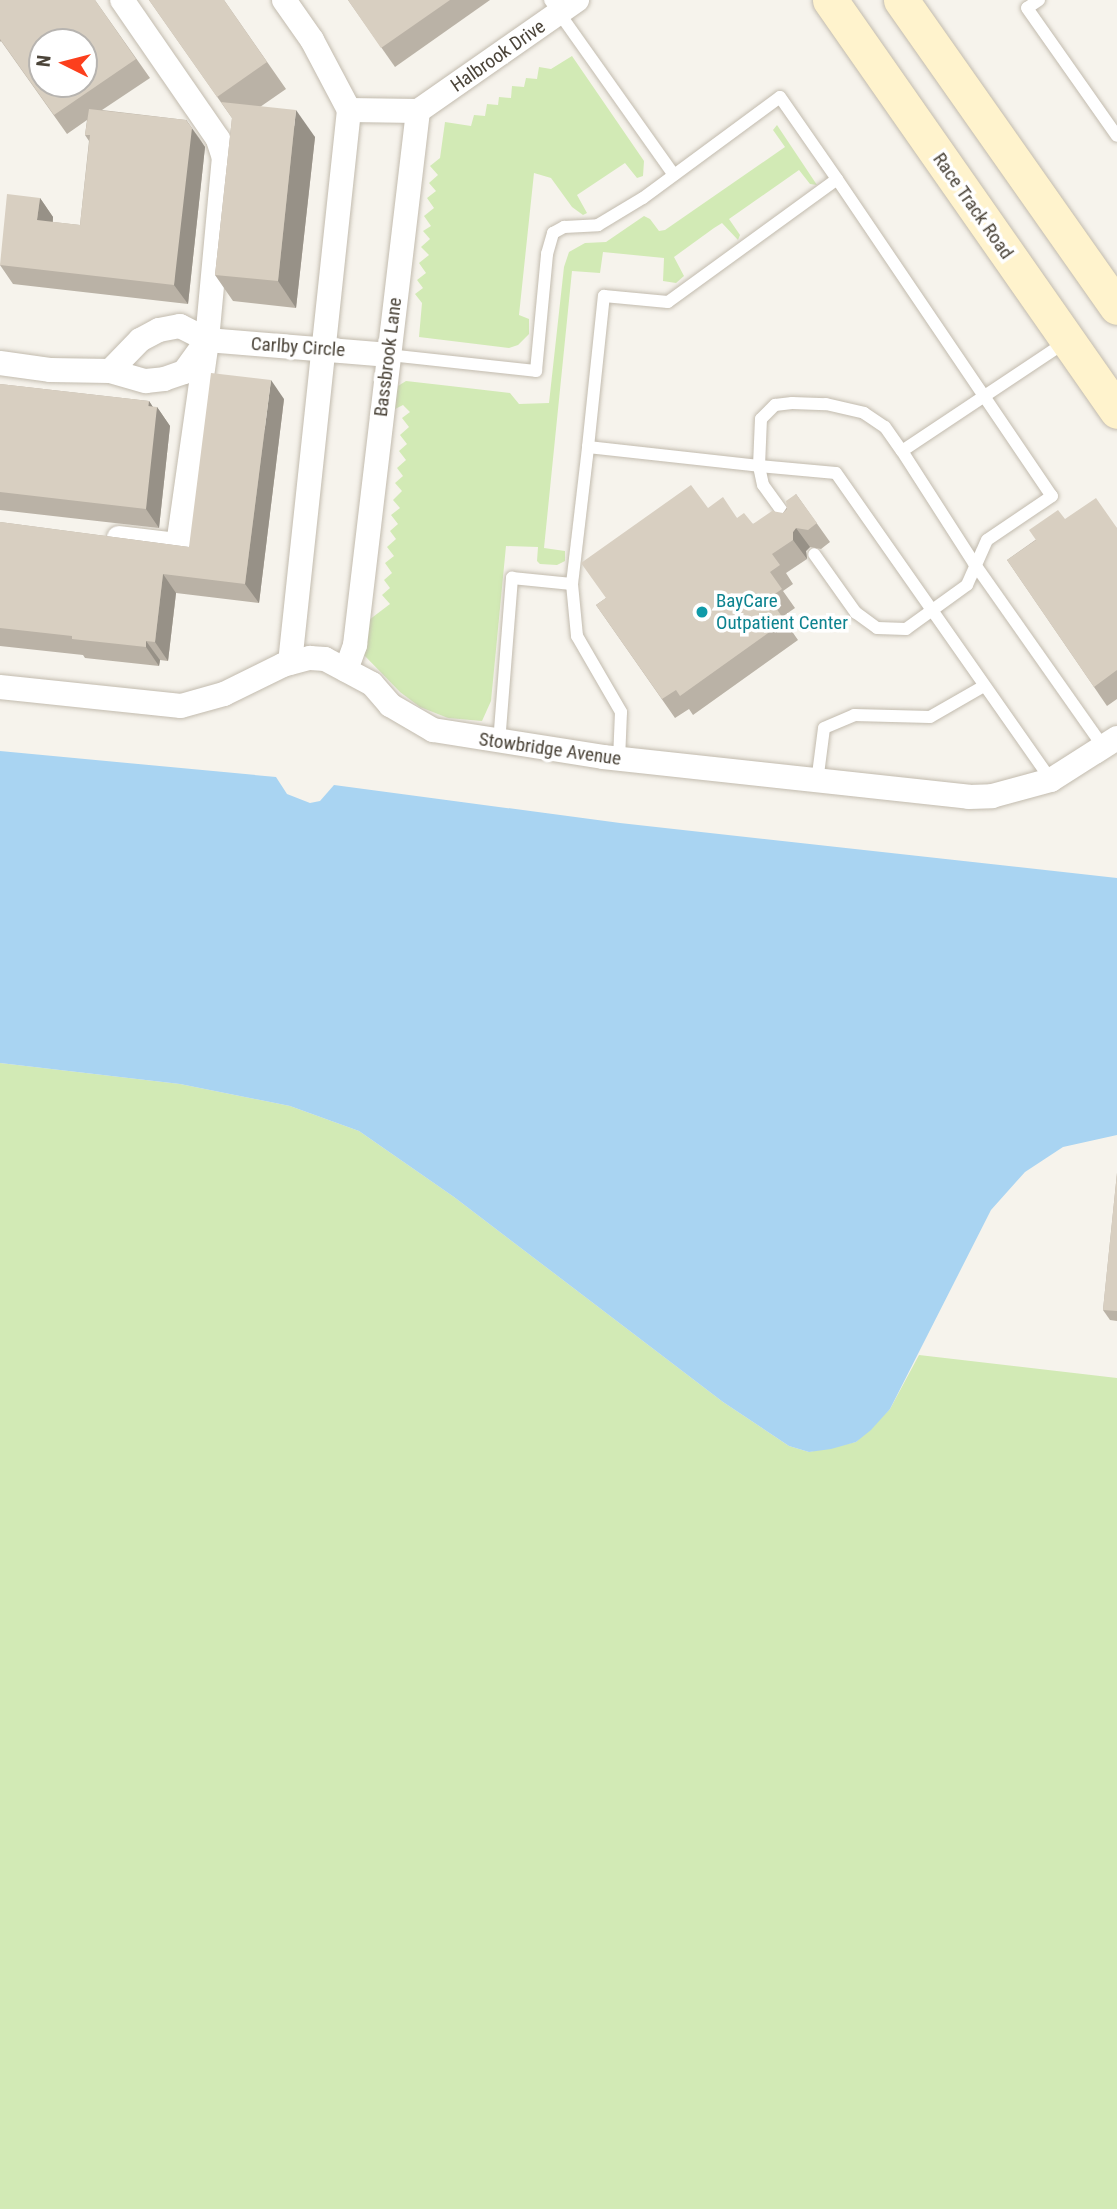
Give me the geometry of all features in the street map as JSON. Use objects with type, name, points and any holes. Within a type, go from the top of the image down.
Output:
[{"type":"main road","name":"Race Track Road","points":[[830,0],[1117,411]]},
{"type":"main road","points":[[901,0],[1114,297]]},
{"type":"street","points":[[96,535],[178,545],[207,340],[224,158],[218,139],[122,0]]},
{"type":"street","points":[[284,0],[312,40],[349,110],[290,663]]},
{"type":"street","name":"Halbrook Drive","points":[[418,111],[562,4]]},
{"type":"street","points":[[349,110],[418,111]]},
{"type":"street","name":"Bassbrook Lane","points":[[346,670],[355,645],[418,111]]},
{"type":"street","name":"Carlby Circle","points":[[110,371],[140,340],[159,330],[180,326],[207,340],[388,355]]},
{"type":"street","points":[[0,363],[50,370],[110,371],[146,381],[164,379],[184,372],[207,340]]},
{"type":"street","name":"Stowbridge Avenue","points":[[0,687],[143,705],[181,706],[224,694],[290,663],[310,657],[325,659],[372,684],[390,705],[433,730],[499,743],[619,759],[969,797],[992,796],[1051,780],[1110,743]]},
{"type":"lane","points":[[1039,0],[1027,8],[1117,136]]},
{"type":"lane","points":[[562,4],[674,175]]},
{"type":"lane","points":[[388,355],[536,371],[547,254],[553,233],[564,227],[598,225],[674,175],[780,97],[1052,496],[987,540],[974,563],[967,584],[906,629],[877,628],[856,613],[814,554]]},
{"type":"lane","points":[[619,759],[621,712],[577,636],[572,584],[604,296],[668,302],[837,179]]},
{"type":"lane","points":[[902,451],[1067,340]]},
{"type":"lane","points":[[792,525],[763,485],[759,466],[761,419],[775,405],[826,404],[864,413],[885,427],[974,563],[1110,743]]},
{"type":"lane","points":[[588,447],[836,473],[1051,780]]},
{"type":"lane","points":[[499,743],[512,578],[572,584]]},
{"type":"lane","points":[[817,782],[824,728],[854,715],[930,717],[985,685]]},
{"type":"green space","points":[[572,56],[644,161],[643,176],[637,178],[625,163],[577,195],[587,213],[583,215],[572,207],[551,178],[534,173],[519,315],[529,319],[529,334],[518,345],[509,348],[419,337],[422,303],[415,294],[423,288],[417,280],[426,273],[419,263],[429,255],[421,247],[430,239],[423,231],[431,226],[424,216],[434,208],[427,198],[436,191],[429,183],[438,175],[430,166],[440,158],[445,122],[471,126],[474,115],[485,116],[487,104],[498,105],[499,97],[511,98],[512,86],[524,87],[526,78],[537,79],[539,67],[551,69]]},
{"type":"green space","points":[[777,125],[817,185],[810,184],[799,170],[729,219],[740,235],[738,240],[722,223],[714,228],[674,257],[684,276],[676,283],[663,281],[664,258],[603,252],[600,273],[572,271],[544,548],[565,551],[565,561],[557,565],[540,564],[537,561],[538,547],[506,546],[491,701],[482,721],[448,718],[420,707],[400,692],[364,655],[365,623],[390,604],[382,595],[390,588],[384,580],[392,573],[385,563],[394,556],[387,547],[396,539],[390,531],[398,524],[391,515],[400,508],[393,500],[402,491],[395,483],[403,476],[397,468],[406,460],[399,451],[407,444],[400,435],[409,427],[402,418],[410,412],[403,405],[393,410],[398,386],[406,381],[510,393],[519,404],[549,403],[564,267],[569,252],[585,243],[606,242],[644,216],[650,219],[659,231],[665,230],[785,147],[773,130]]},
{"type":"green space","points":[[0,1063],[180,1084],[290,1106],[359,1131],[454,1197],[723,1402],[789,1446],[809,1452],[856,1442],[890,1409],[919,1355],[1117,1378],[1117,2209],[0,2209]]},
{"type":"water","points":[[0,751],[276,777],[287,794],[310,803],[320,801],[334,785],[620,823],[1117,878],[1117,1135],[1063,1147],[1025,1172],[991,1210],[890,1409],[871,1430],[856,1442],[831,1449],[809,1452],[789,1446],[723,1402],[454,1197],[359,1131],[290,1106],[180,1084],[0,1063]]},
{"type":"building","points":[[0,0],[95,0],[136,59],[98,85],[98,28],[28,28],[28,78],[0,39]]},
{"type":"building","points":[[149,0],[224,0],[267,62],[217,97]]},
{"type":"building","points":[[348,0],[450,0],[381,48]]},
{"type":"building","points":[[42,98],[79,98],[54,115]]},
{"type":"building","points":[[221,102],[296,110],[278,281],[215,275],[232,118]]},
{"type":"building","points":[[89,109],[186,120],[192,128],[174,285],[0,265],[7,194],[40,198],[37,220],[80,225],[90,135],[85,135]]},
{"type":"building","points":[[211,373],[271,380],[245,584],[163,574],[155,642],[146,641],[146,647],[0,628],[0,522],[189,547]]},
{"type":"building","points":[[0,384],[149,401],[148,406],[157,407],[146,509],[0,492]]},
{"type":"building","name":"BayCare Outpatient Center","points":[[691,485],[708,508],[723,497],[737,518],[744,513],[753,524],[772,511],[783,513],[787,509],[786,501],[796,494],[817,523],[808,530],[796,528],[793,540],[772,554],[780,565],[770,572],[782,589],[769,598],[785,621],[680,696],[676,690],[662,699],[596,605],[606,598],[581,563]]},
{"type":"building","points":[[1096,498],[1117,528],[1117,670],[1094,687],[1007,560],[1036,540],[1029,530],[1058,510],[1065,519]]},
{"type":"building","points":[[1117,1173],[1117,1311],[1103,1310]]},
{"type":"place","name":"BayCare Outpatient Center","points":[[702,612]]}]
